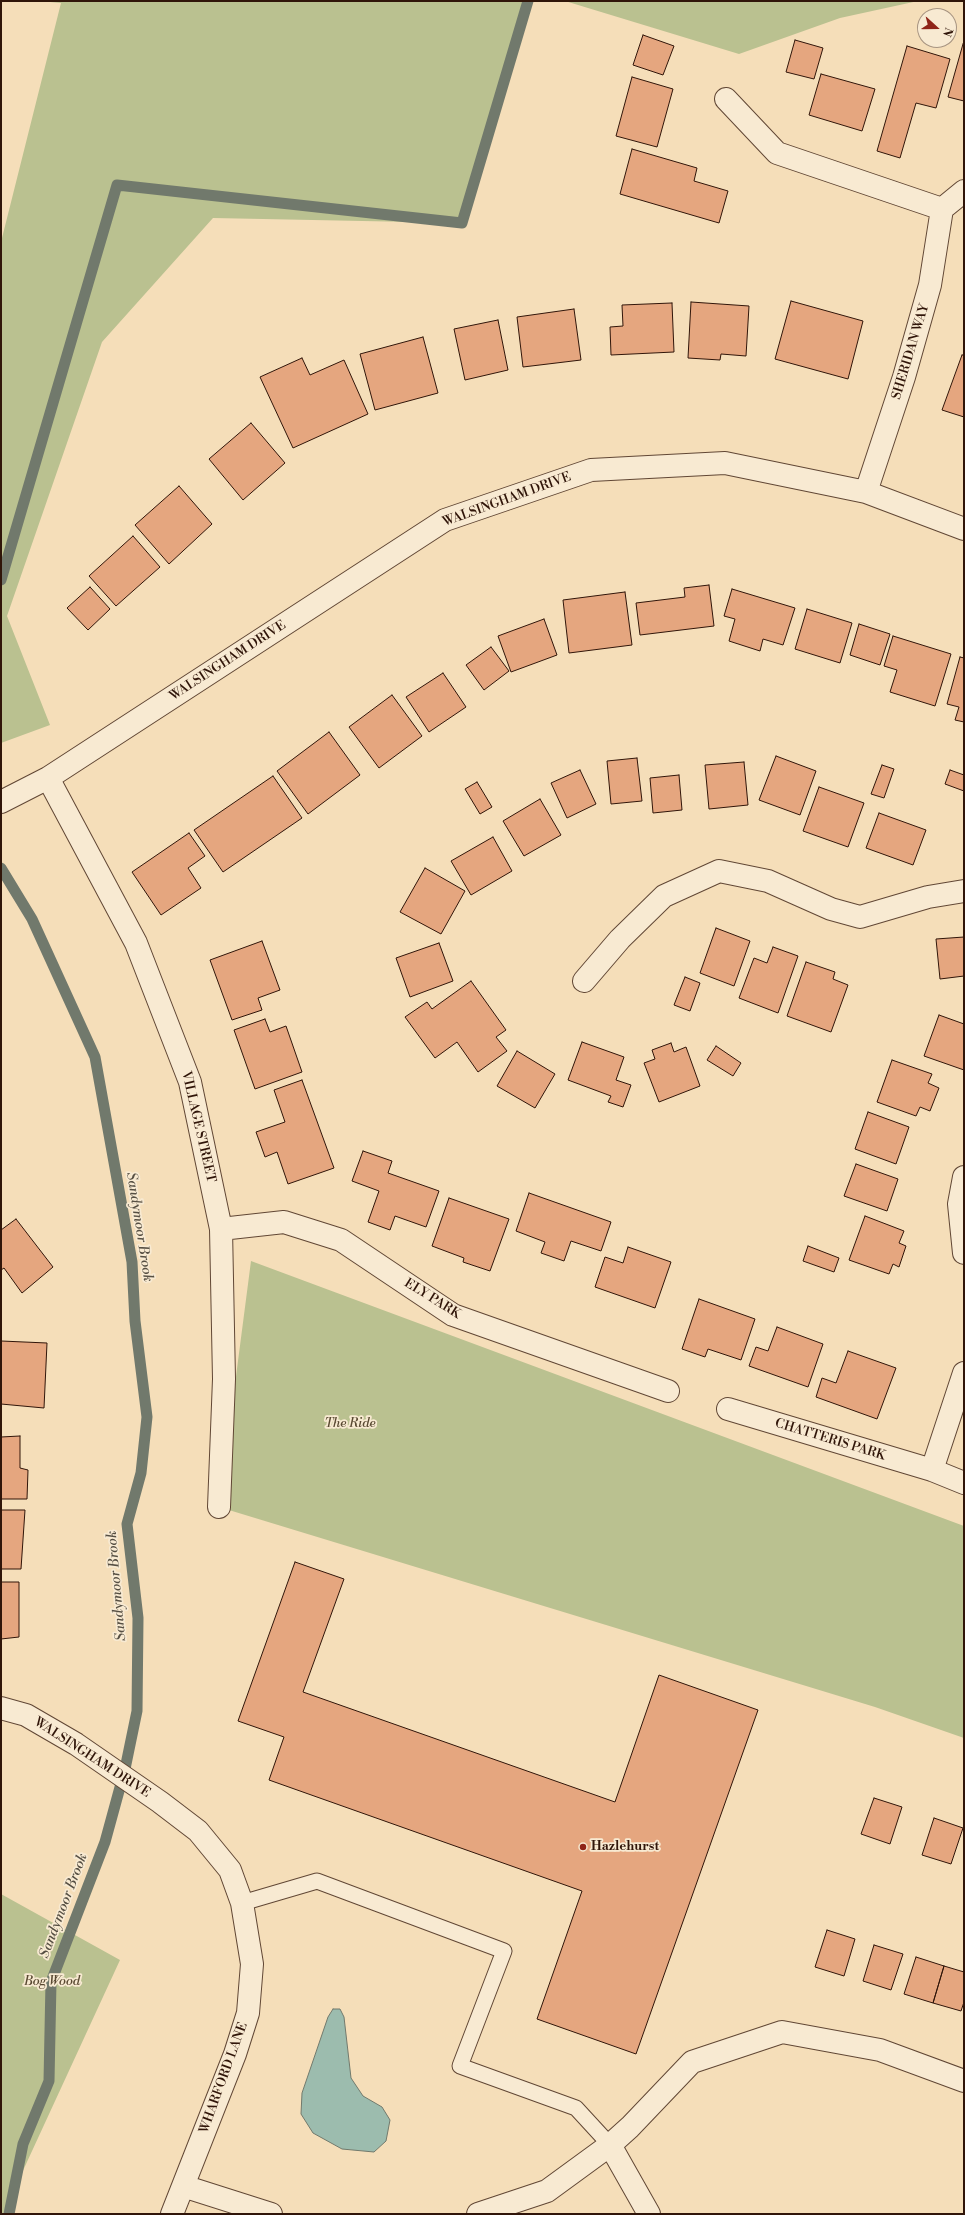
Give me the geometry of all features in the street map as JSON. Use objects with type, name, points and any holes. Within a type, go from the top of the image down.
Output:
[{"type":"street","points":[[726,99],[777,153],[942,209],[964,191]]},
{"type":"street","name":"SHERIDAN WAY","points":[[866,492],[904,377],[930,285],[942,209]]},
{"type":"street","name":"WALSINGHAM DRIVE","points":[[2,802],[48,778],[445,520],[590,470],[725,463],[866,492],[964,529]]},
{"type":"street","name":"VILLAGE STREET","points":[[48,778],[136,943],[190,1082],[222,1229],[224,1379],[219,1507]]},
{"type":"street","points":[[584,981],[620,939],[664,896],[719,871],[768,881],[832,909],[860,917],[928,896],[964,891]]},
{"type":"street","points":[[964,1177],[959,1204],[964,1253]]},
{"type":"street","name":"ELY PARK","points":[[222,1229],[284,1222],[341,1240],[453,1315],[668,1391]]},
{"type":"street","points":[[932,1470],[964,1373]]},
{"type":"street","name":"CHATTERIS PARK","points":[[728,1409],[932,1470],[964,1482]]},
{"type":"street","name":"WALSINGHAM DRIVE","points":[[1,1708],[26,1716],[76,1744],[160,1802]]},
{"type":"street","name":"WHARFORD LANE","points":[[160,1802],[198,1831],[230,1870],[242,1903],[252,1964],[248,2013],[235,2054],[172,2214]]},
{"type":"street","points":[[478,2214],[547,2192],[610,2145],[630,2127],[692,2062],[782,2032],[880,2050],[964,2081]]},
{"type":"street","points":[[610,2145],[649,2214]]},
{"type":"street","points":[[183,2186],[271,2214]]},
{"type":"lane","points":[[242,1903],[317,1881],[504,1951],[460,2066],[576,2108],[610,2145]]},
{"type":"green space","points":[[39,1],[533,1],[462,223],[213,218],[102,342],[7,616],[50,725],[1,743],[1,242],[61,3]]},
{"type":"green space","points":[[565,1],[918,1],[840,18],[739,54]]},
{"type":"green space","name":"The Ride","points":[[251,1261],[964,1526],[964,1738],[875,1707],[219,1507]]},
{"type":"green space","name":"Bog Wood","points":[[1,1894],[120,1960],[3,2214],[1,2214]]},
{"type":"shaded area","points":[[333,2009],[340,2009],[344,2017],[351,2078],[363,2096],[382,2107],[390,2120],[386,2141],[374,2152],[342,2149],[313,2133],[301,2114],[302,2093],[328,2017]]},
{"type":"building","points":[[643,35],[674,46],[663,75],[633,65]]},
{"type":"building","points":[[795,40],[823,48],[814,79],[786,72]]},
{"type":"building","points":[[963,44],[964,45],[964,101],[948,97]]},
{"type":"building","points":[[907,46],[950,59],[936,108],[916,103],[900,158],[877,151]]},
{"type":"building","points":[[821,74],[875,89],[862,131],[809,115]]},
{"type":"building","points":[[632,77],[673,89],[657,147],[616,136]]},
{"type":"building","points":[[632,149],[697,168],[694,181],[728,191],[719,223],[620,194]]},
{"type":"building","points":[[791,301],[863,321],[848,379],[775,359]]},
{"type":"building","points":[[691,302],[749,306],[746,356],[721,354],[720,360],[688,358]]},
{"type":"building","points":[[672,303],[674,352],[611,355],[610,327],[623,326],[622,305]]},
{"type":"building","points":[[574,309],[581,360],[523,367],[517,317]]},
{"type":"building","points":[[498,320],[508,370],[465,380],[454,329]]},
{"type":"building","points":[[423,337],[438,393],[375,410],[360,354]]},
{"type":"building","points":[[962,355],[964,355],[964,417],[942,410]]},
{"type":"building","points":[[302,358],[310,375],[344,360],[368,414],[293,448],[260,377]]},
{"type":"building","points":[[251,423],[285,463],[243,500],[209,459]]},
{"type":"building","points":[[179,486],[212,524],[169,564],[135,525]]},
{"type":"building","points":[[133,536],[160,567],[116,606],[89,576]]},
{"type":"building","points":[[709,585],[714,626],[640,635],[636,603],[685,597],[684,588]]},
{"type":"building","points":[[90,587],[110,609],[88,630],[67,608]]},
{"type":"building","points":[[732,589],[795,608],[783,645],[763,639],[760,651],[729,641],[735,619],[724,616]]},
{"type":"building","points":[[625,592],[632,645],[569,653],[563,600]]},
{"type":"building","points":[[807,609],[852,623],[840,663],[795,649]]},
{"type":"building","points":[[544,619],[557,655],[511,672],[498,636]]},
{"type":"building","points":[[859,624],[890,634],[880,665],[850,655]]},
{"type":"building","points":[[893,636],[951,654],[935,706],[890,692],[897,670],[884,666]]},
{"type":"building","points":[[491,647],[509,671],[484,690],[466,665]]},
{"type":"building","points":[[960,657],[964,658],[964,722],[955,720],[959,707],[947,704]]},
{"type":"building","points":[[443,673],[466,707],[429,732],[406,697]]},
{"type":"building","points":[[392,695],[422,736],[379,768],[349,727]]},
{"type":"building","points":[[329,732],[360,775],[308,814],[277,771]]},
{"type":"building","points":[[776,756],[816,771],[800,815],[759,800]]},
{"type":"building","points":[[637,758],[642,801],[611,804],[607,761]]},
{"type":"building","points":[[744,762],[748,805],[709,809],[705,765]]},
{"type":"building","points":[[882,765],[894,769],[884,798],[871,794]]},
{"type":"building","points":[[580,770],[596,804],[567,818],[551,783]]},
{"type":"building","points":[[950,770],[964,775],[964,791],[945,784]]},
{"type":"building","points":[[679,775],[682,810],[653,813],[650,778]]},
{"type":"building","points":[[273,776],[302,818],[223,872],[194,830]]},
{"type":"building","points":[[477,782],[492,807],[480,814],[465,789]]},
{"type":"building","points":[[819,787],[864,803],[848,847],[803,831]]},
{"type":"building","points":[[540,799],[561,835],[524,856],[503,821]]},
{"type":"building","points":[[879,813],[926,830],[913,865],[866,848]]},
{"type":"building","points":[[189,833],[205,856],[188,868],[201,888],[161,915],[132,872]]},
{"type":"building","points":[[493,837],[512,871],[471,895],[451,861]]},
{"type":"building","points":[[425,868],[465,891],[441,934],[400,912]]},
{"type":"building","points":[[716,928],[750,941],[734,986],[700,973]]},
{"type":"building","points":[[964,937],[964,976],[940,979],[936,939]]},
{"type":"building","points":[[262,941],[280,990],[258,998],[262,1010],[232,1020],[210,960]]},
{"type":"building","points":[[439,943],[453,981],[410,997],[396,958]]},
{"type":"building","points":[[773,947],[798,956],[778,1013],[739,998],[754,958],[767,963]]},
{"type":"building","points":[[806,962],[835,972],[833,979],[848,985],[831,1032],[787,1016]]},
{"type":"building","points":[[685,977],[700,983],[690,1011],[674,1005]]},
{"type":"building","points":[[471,981],[506,1030],[496,1037],[507,1051],[478,1072],[457,1042],[435,1058],[405,1017],[427,1002],[432,1009]]},
{"type":"building","points":[[939,1015],[964,1024],[964,1070],[924,1056]]},
{"type":"building","points":[[265,1019],[270,1032],[286,1026],[302,1072],[255,1089],[234,1030]]},
{"type":"building","points":[[582,1042],[624,1057],[616,1080],[631,1085],[623,1107],[608,1102],[611,1096],[568,1080]]},
{"type":"building","points":[[671,1043],[674,1052],[686,1047],[700,1086],[659,1102],[644,1063],[655,1059],[652,1050]]},
{"type":"building","points":[[716,1046],[741,1063],[733,1076],[707,1060]]},
{"type":"building","points":[[517,1051],[555,1074],[535,1108],[497,1086]]},
{"type":"building","points":[[892,1060],[932,1074],[928,1083],[939,1088],[930,1111],[920,1107],[916,1116],[877,1102]]},
{"type":"building","points":[[302,1080],[334,1168],[288,1184],[277,1152],[265,1157],[256,1132],[285,1122],[274,1090]]},
{"type":"building","points":[[868,1112],[909,1127],[896,1164],[855,1149]]},
{"type":"building","points":[[363,1151],[392,1161],[388,1173],[439,1191],[426,1227],[395,1216],[390,1230],[368,1222],[379,1191],[352,1181]]},
{"type":"building","points":[[856,1164],[898,1179],[887,1211],[844,1196]]},
{"type":"building","points":[[529,1193],[611,1222],[601,1251],[571,1241],[564,1261],[541,1253],[545,1242],[516,1231]]},
{"type":"building","points":[[449,1198],[509,1219],[490,1271],[463,1262],[464,1258],[432,1246]]},
{"type":"building","points":[[865,1216],[904,1231],[899,1243],[906,1246],[899,1267],[893,1264],[889,1274],[849,1260]]},
{"type":"building","points":[[16,1219],[53,1267],[22,1293],[4,1268],[1,1270],[1,1230]]},
{"type":"building","points":[[808,1246],[839,1258],[834,1272],[803,1261]]},
{"type":"building","points":[[628,1247],[671,1262],[655,1308],[595,1287],[605,1257],[623,1263]]},
{"type":"building","points":[[699,1299],[755,1319],[741,1360],[708,1349],[705,1357],[682,1349]]},
{"type":"building","points":[[777,1327],[823,1344],[808,1387],[749,1366],[756,1347],[768,1351]]},
{"type":"building","points":[[1,1341],[47,1343],[44,1408],[1,1404]]},
{"type":"building","points":[[848,1351],[896,1368],[877,1419],[816,1397],[822,1378],[836,1383]]},
{"type":"building","points":[[20,1436],[20,1468],[28,1470],[27,1499],[1,1499],[1,1437]]},
{"type":"building","points":[[1,1510],[25,1510],[21,1569],[1,1569]]},
{"type":"building","name":"Hazlehurst","points":[[295,1562],[344,1579],[303,1692],[615,1802],[659,1675],[758,1710],[636,2054],[537,2019],[582,1891],[269,1780],[284,1737],[238,1721]]},
{"type":"building","points":[[1,1582],[19,1582],[19,1637],[1,1639]]},
{"type":"building","points":[[874,1798],[902,1807],[890,1844],[861,1834]]},
{"type":"building","points":[[934,1818],[963,1828],[951,1864],[922,1855]]},
{"type":"building","points":[[827,1930],[855,1939],[844,1976],[815,1967]]},
{"type":"building","points":[[874,1945],[903,1954],[891,1990],[863,1981]]},
{"type":"building","points":[[916,1957],[944,1966],[933,2003],[904,1994]]},
{"type":"building","points":[[944,1966],[964,1972],[964,2002],[961,2011],[933,2003]]},
{"type":"waterway","points":[[1,580],[117,185],[462,223],[528,1]]},
{"type":"waterway","name":"Sandymoor Brook","points":[[1,868],[32,919],[95,1057],[132,1262],[135,1321],[147,1417],[141,1473],[127,1524],[138,1618],[137,1711],[125,1769],[105,1842],[51,1982],[49,2081],[23,2144],[9,2214]]},
{"type":"place","name":"Hazlehurst","points":[[583,1847]]}]
